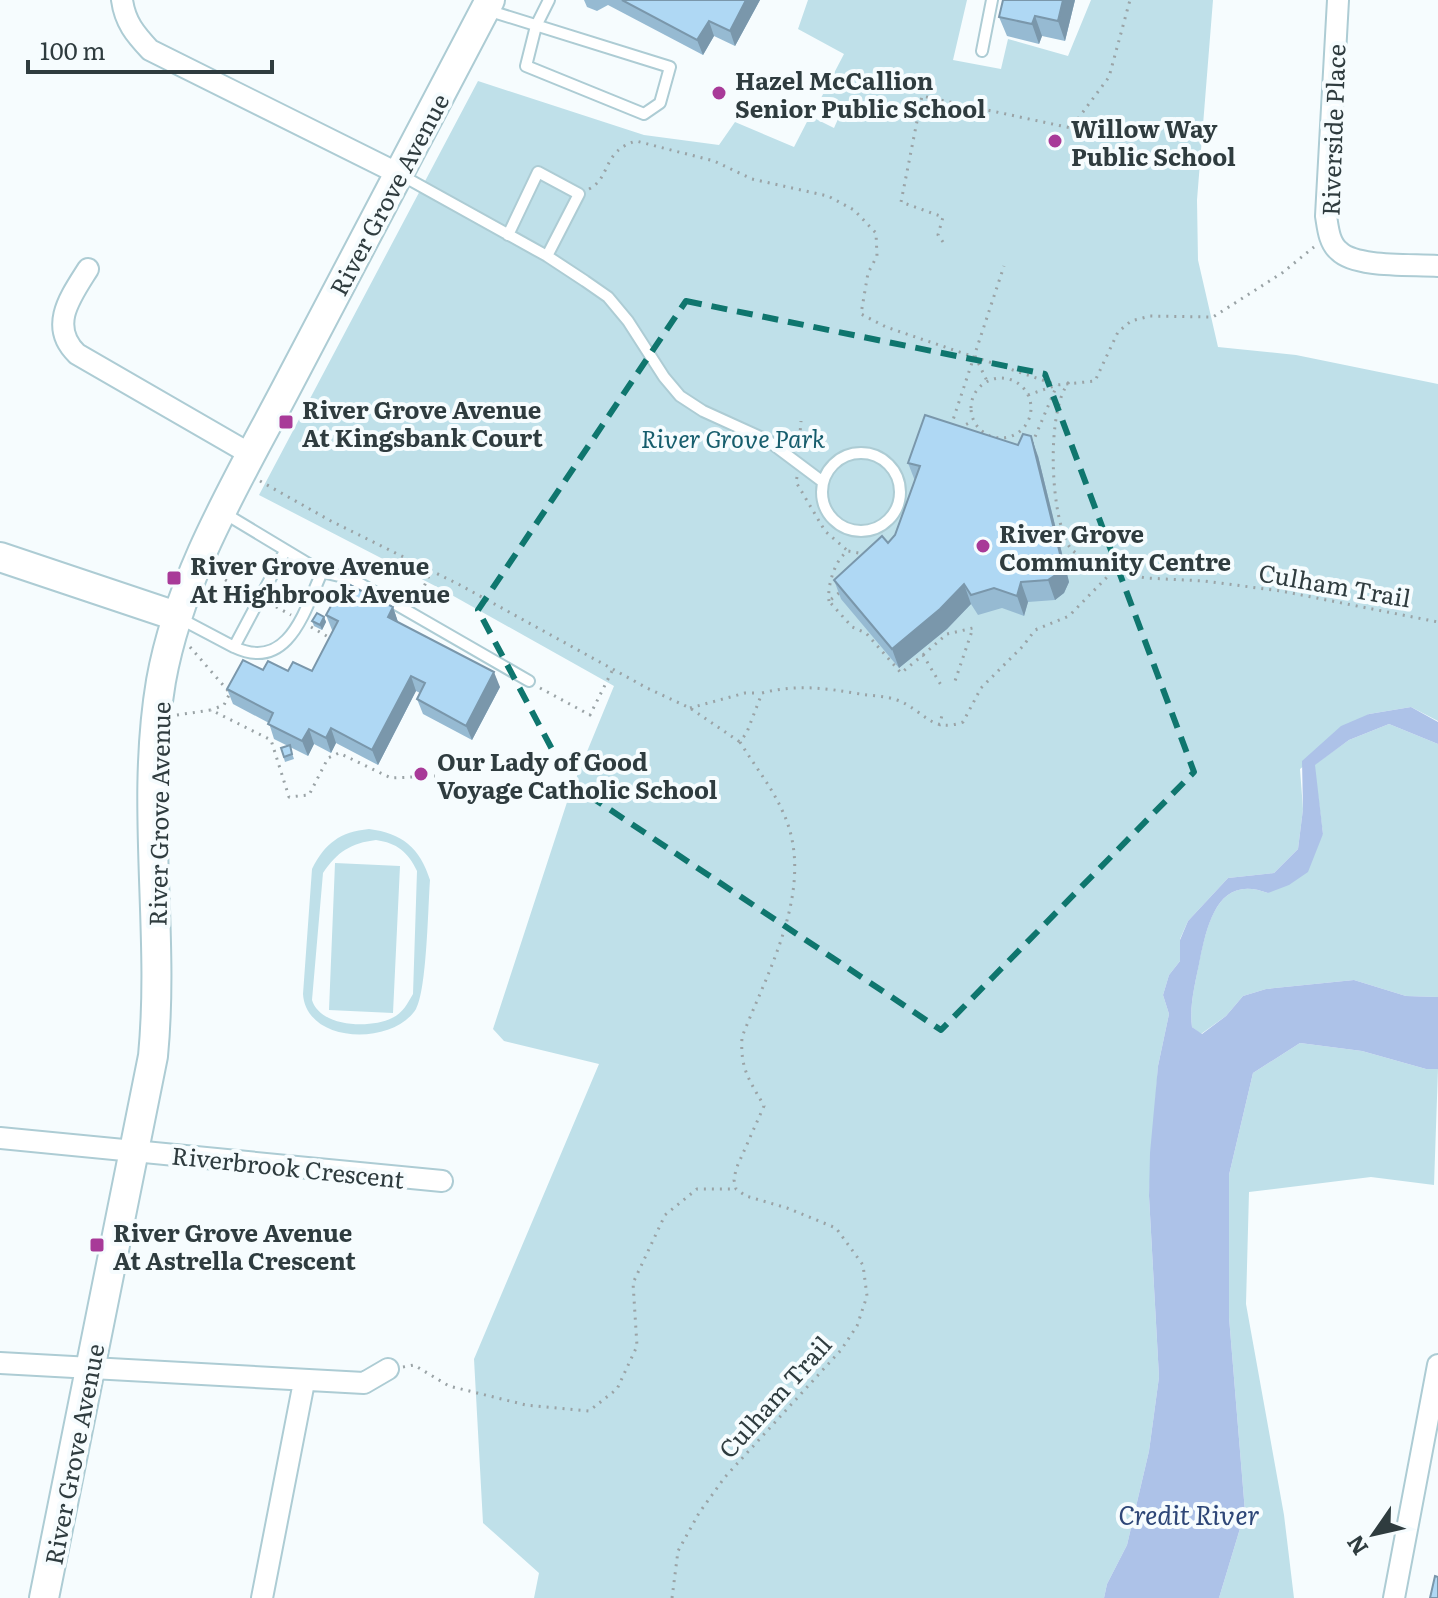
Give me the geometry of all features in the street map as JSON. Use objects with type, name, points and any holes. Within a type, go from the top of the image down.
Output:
[{"type":"street","points":[[122,0],[131,30],[150,50],[399,174]]},
{"type":"street","name":"Riverside Place","points":[[1338,0],[1326,216],[1329,234],[1336,250],[1352,260],[1438,266]]},
{"type":"street","name":"River Grove Avenue","points":[[44,1598],[135,1150],[155,1033],[154,762],[161,681],[174,624],[222,512],[487,5]]},
{"type":"street","points":[[88,269],[70,298],[62,326],[70,347],[77,354],[252,455]]},
{"type":"street","points":[[0,557],[174,624]]},
{"type":"street","name":"Riverbrook Crescent","points":[[0,1138],[442,1181]]},
{"type":"street","points":[[0,1363],[364,1383],[388,1369]]},
{"type":"street","points":[[1394,1598],[1438,1365]]},
{"type":"street","points":[[262,1598],[304,1382]]},
{"type":"lane","points":[[487,5],[536,26],[670,67],[660,103],[644,114],[526,66],[536,26],[549,0]]},
{"type":"lane","points":[[982,51],[992,0]]},
{"type":"lane","points":[[508,235],[538,172],[579,194],[547,256]]},
{"type":"lane","points":[[399,174],[547,256],[608,297],[680,396],[703,411],[767,440],[823,482]]},
{"type":"lane","points":[[871,453],[893,468],[900,487],[899,506],[888,521],[875,529],[864,532],[841,526],[823,502],[823,482],[827,472],[842,457],[871,453]]},
{"type":"lane","points":[[222,512],[322,572],[352,579],[529,681]]},
{"type":"lane","points":[[234,647],[285,551]]},
{"type":"lane","points":[[174,624],[246,652],[270,651],[284,645],[300,621],[322,572]]},
{"type":"path","points":[[943,242],[938,235],[943,217],[901,202],[922,96],[1071,128],[1109,77],[1130,0]]},
{"type":"path","points":[[579,194],[595,186],[613,154],[624,145],[636,141],[714,161],[752,179],[828,196],[854,210],[876,233],[877,256],[868,273],[861,314],[886,327],[1057,385]]},
{"type":"path","points":[[1028,395],[1069,382],[1095,381],[1118,332],[1131,321],[1150,316],[1213,317],[1282,273],[1329,234]]},
{"type":"path","points":[[973,421],[949,433],[1004,266]]},
{"type":"path","points":[[975,356],[987,382]]},
{"type":"path","points":[[999,376],[1022,384],[1028,395],[1033,405],[1025,428],[1004,439],[979,430],[969,411],[978,386],[999,376]]},
{"type":"path","name":"Culham Trail","points":[[1069,382],[1062,391],[1055,413],[1053,481],[1055,503],[1068,546],[1074,552],[1112,572],[1281,591],[1438,622]]},
{"type":"path","points":[[1031,448],[1057,385]]},
{"type":"path","points":[[252,455],[258,479],[331,521],[690,708],[740,742],[783,810],[796,860],[789,918],[742,1037],[740,1057],[745,1073],[764,1106],[736,1169],[736,1189],[697,1189],[665,1215],[633,1283],[637,1346],[617,1389],[589,1411],[526,1405],[449,1386],[414,1365],[388,1369]]},
{"type":"path","points":[[867,555],[848,551],[839,557],[828,593],[829,601],[852,627],[866,633],[901,673],[947,634],[973,628],[954,684]]},
{"type":"path","points":[[412,614],[431,571]]},
{"type":"path","points":[[690,708],[745,693],[812,686],[896,700],[939,726],[950,727],[963,722],[981,688],[1035,630],[1069,616],[1112,572]]},
{"type":"path","points":[[218,576],[335,641]]},
{"type":"path","points":[[829,601],[841,592]]},
{"type":"path","points":[[174,624],[230,693]]},
{"type":"path","points":[[923,655],[941,685]]},
{"type":"path","points":[[529,681],[590,715],[613,669]]},
{"type":"path","points":[[158,719],[224,705],[236,681]]},
{"type":"path","points":[[740,742],[762,693]]},
{"type":"path","points":[[211,710],[271,740],[289,797],[309,795],[328,758],[339,753],[391,778],[435,776]]},
{"type":"path","points":[[939,726],[943,712]]},
{"type":"path","name":"Culham Trail","points":[[672,1598],[678,1551],[699,1513],[725,1477],[841,1350],[857,1326],[867,1296],[863,1265],[836,1228],[787,1208],[746,1196],[736,1189]]},
{"type":"highlighted area","points":[[686,301],[1045,374],[1194,772],[941,1030],[570,783],[478,610]]},
{"type":"green space","name":"River Grove Park","points":[[808,0],[967,0],[953,60],[1001,69],[1008,39],[1068,56],[1091,0],[1213,0],[1197,200],[1198,260],[1218,347],[1296,355],[1438,384],[1438,721],[1411,707],[1369,714],[1300,769],[1303,809],[1298,849],[1274,873],[1228,878],[1188,921],[1180,939],[1180,961],[1169,975],[1163,995],[1169,1014],[1158,1066],[1149,1196],[1159,1377],[1149,1451],[1127,1545],[1107,1584],[1104,1598],[534,1598],[539,1573],[483,1523],[474,1359],[599,1064],[504,1041],[493,1029],[570,793],[614,686],[441,589],[259,495],[478,81],[644,135],[719,145],[735,122],[794,147],[810,116],[834,128],[842,110],[821,98],[844,54],[798,29]]},
{"type":"green space","points":[[1389,724],[1438,744],[1438,997],[1406,996],[1354,980],[1266,989],[1243,996],[1226,1016],[1201,1034],[1192,1027],[1192,1001],[1207,930],[1219,904],[1227,895],[1238,890],[1268,893],[1323,834],[1314,765],[1349,740]]},
{"type":"green space","points":[[359,831],[381,831],[400,838],[421,859],[430,880],[420,999],[405,1021],[371,1034],[352,1034],[319,1023],[308,1011],[303,994],[312,869],[334,840]],"holes":[[[383,841],[401,850],[417,871],[413,994],[402,1011],[392,1018],[371,1024],[347,1023],[325,1016],[312,1000],[323,873],[339,854],[352,846]]]},
{"type":"green space","points":[[335,863],[400,866],[393,1013],[329,1010]]},
{"type":"green space","points":[[1300,1043],[1362,1051],[1426,1069],[1438,1069],[1434,1185],[1371,1177],[1249,1192],[1246,1304],[1284,1515],[1294,1598],[1219,1598],[1245,1512],[1229,1317],[1229,1175],[1253,1073]]},
{"type":"water","name":"Credit River","points":[[1411,707],[1438,722],[1438,744],[1389,724],[1349,740],[1315,765],[1323,834],[1308,872],[1289,885],[1268,893],[1238,890],[1219,905],[1203,944],[1191,1018],[1192,1027],[1202,1034],[1226,1016],[1243,996],[1266,989],[1354,980],[1406,996],[1438,997],[1438,1069],[1426,1069],[1362,1051],[1300,1043],[1253,1073],[1229,1175],[1229,1317],[1245,1512],[1219,1598],[1104,1598],[1107,1584],[1127,1545],[1149,1451],[1159,1377],[1149,1196],[1150,1153],[1158,1066],[1169,1014],[1163,995],[1169,975],[1180,961],[1180,940],[1188,921],[1228,878],[1274,873],[1298,849],[1303,809],[1302,761],[1341,726],[1369,714]]},
{"type":"building","points":[[622,0],[746,0],[730,31],[709,21],[697,40]]},
{"type":"building","points":[[1003,0],[1063,0],[1058,21],[1035,16],[1032,24],[999,17]]},
{"type":"building","name":"River Grove Community Centre","points":[[925,415],[1018,445],[1023,434],[1031,436],[1062,562],[1057,574],[1048,580],[1021,582],[1017,596],[994,588],[971,595],[964,584],[940,609],[892,649],[834,580],[882,536],[888,543],[895,535],[920,466],[908,463]]},
{"type":"building","points":[[344,582],[393,607],[388,617],[494,672],[466,726],[417,699],[425,683],[411,676],[372,750],[331,728],[326,738],[309,729],[302,741],[268,724],[273,713],[227,689],[243,660],[263,670],[268,661],[288,671],[293,662],[312,671],[338,621],[326,615]]},
{"type":"building","points":[[317,613],[324,617],[320,625],[312,621]]},
{"type":"building","points":[[290,745],[292,754],[284,757],[281,748]]},
{"type":"building","points":[[1435,1576],[1438,1577],[1438,1598],[1430,1598]]},
{"type":"place","name":"Hazel McCallion Senior Public School","points":[[719,93]]},
{"type":"place","name":"Willow Way Public School","points":[[1055,141]]},
{"type":"place","name":"River Grove Avenue At Kingsbank Court","points":[[286,422]]},
{"type":"place","name":"River Grove Community Centre","points":[[983,546]]},
{"type":"place","name":"River Grove Avenue At Highbrook Avenue","points":[[174,578]]},
{"type":"place","name":"Our Lady of Good Voyage Catholic School","points":[[421,774]]},
{"type":"place","name":"River Grove Avenue At Astrella Crescent","points":[[97,1245]]}]
